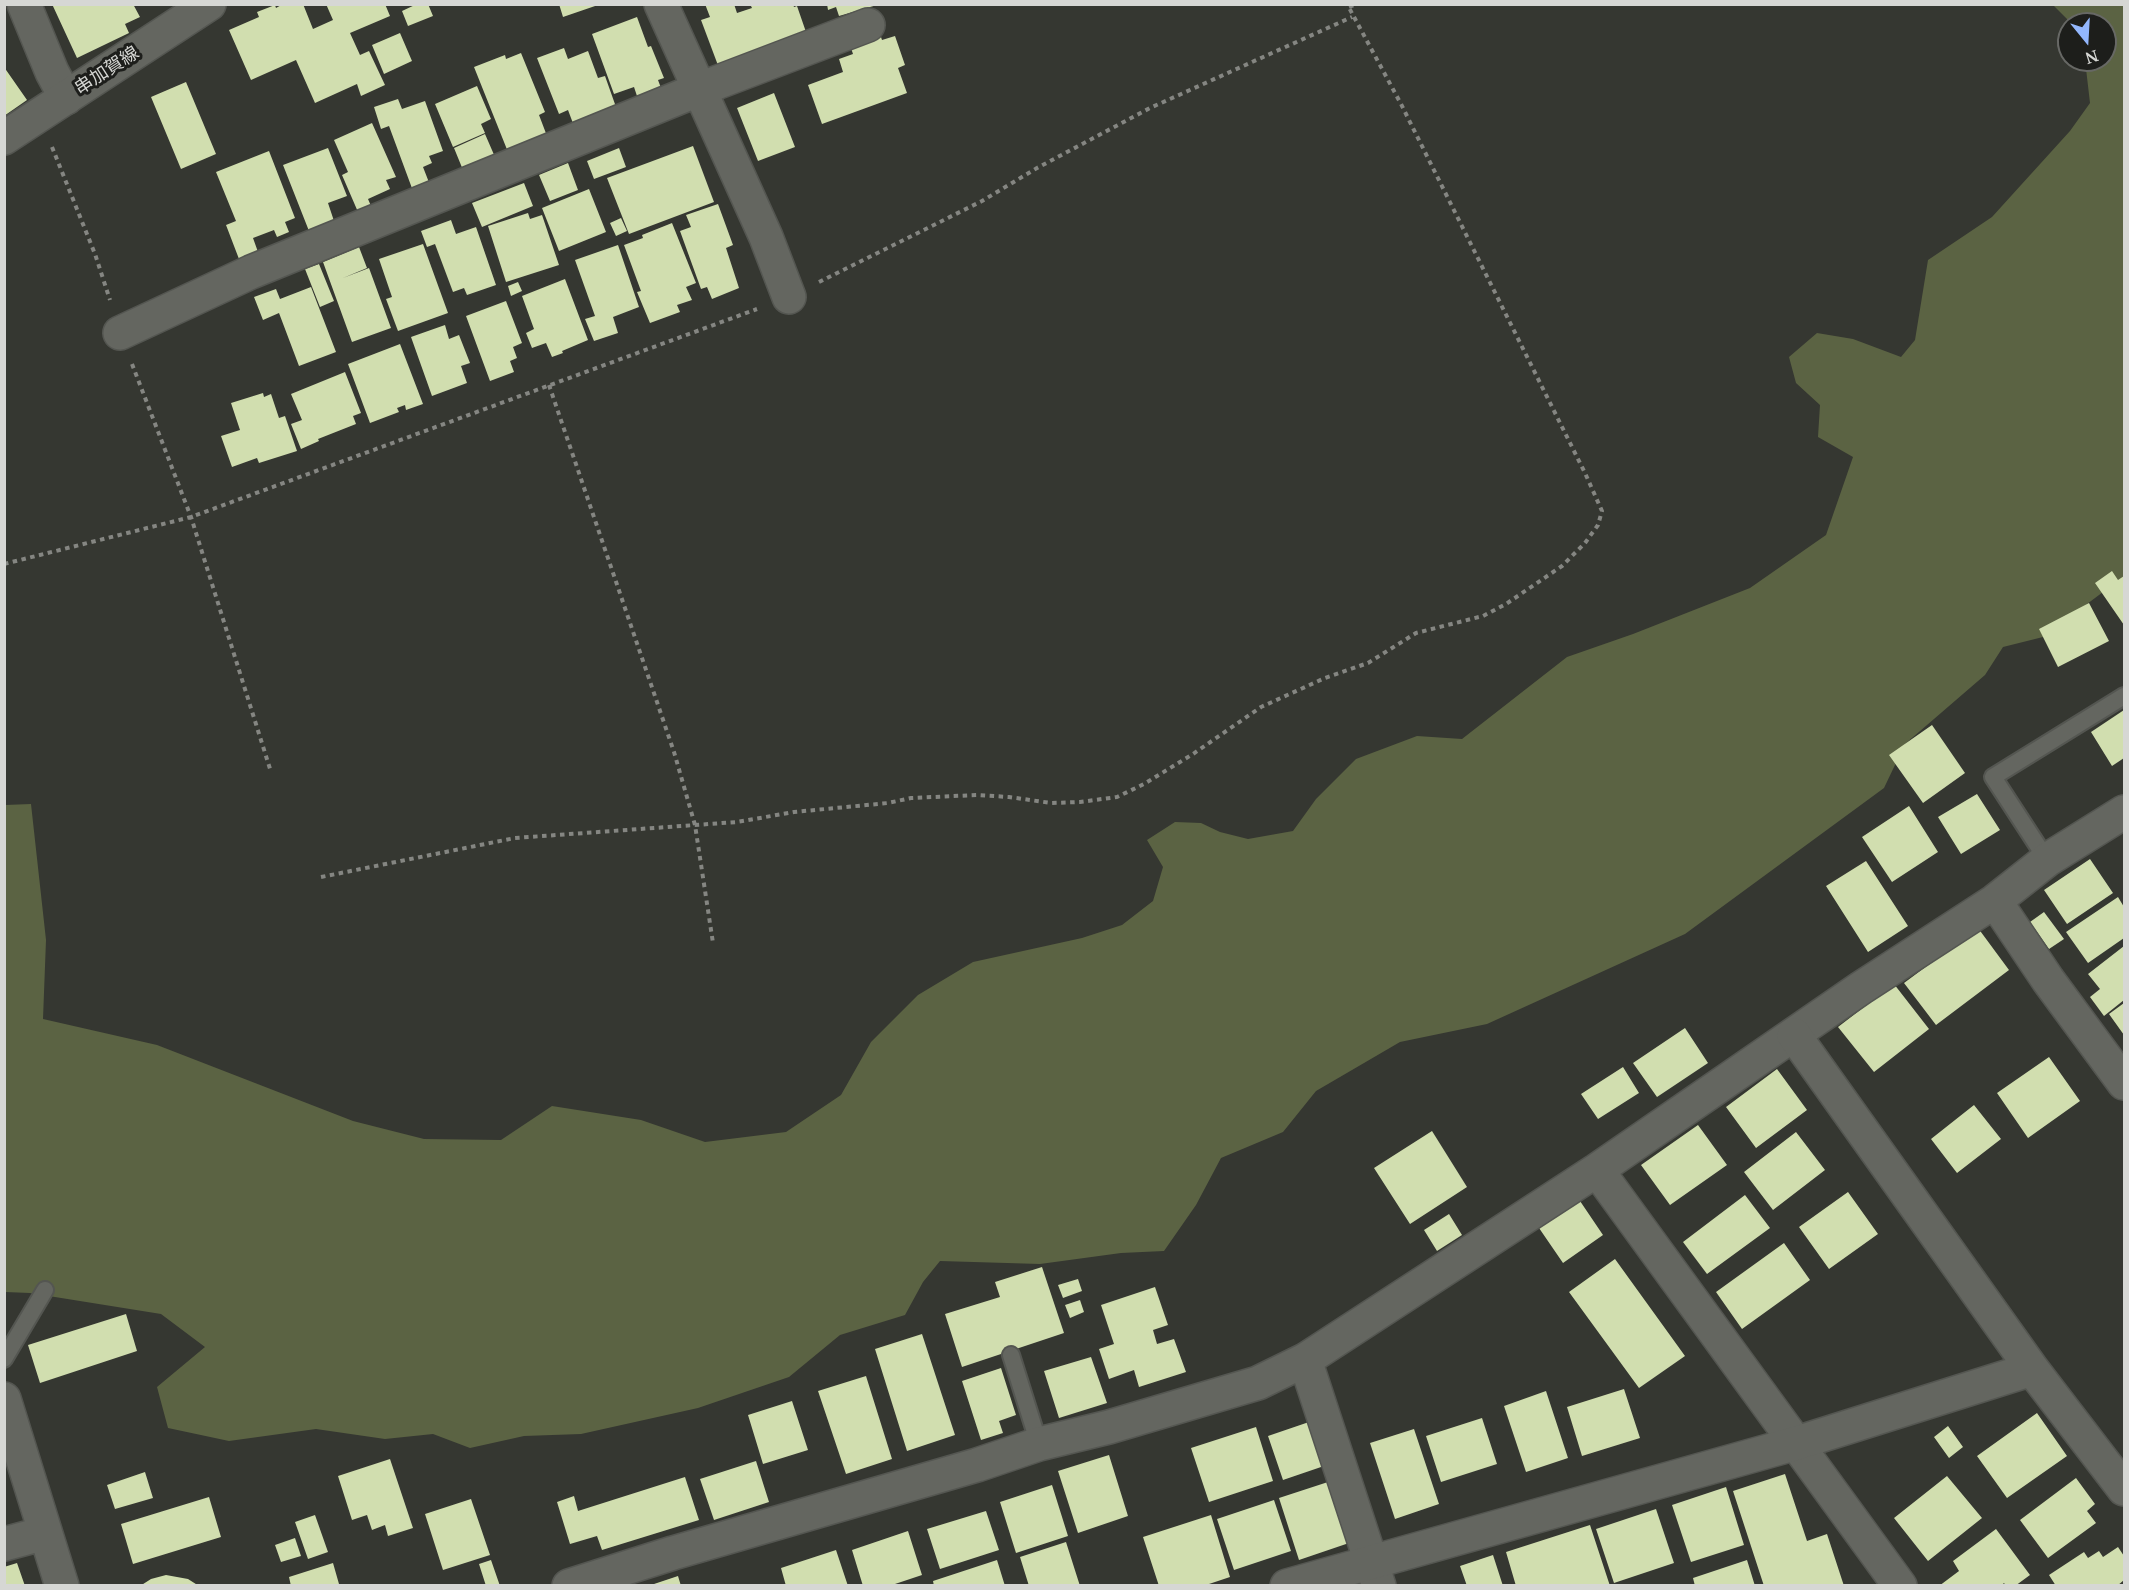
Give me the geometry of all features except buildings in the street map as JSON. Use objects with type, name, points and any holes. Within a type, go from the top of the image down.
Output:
[{"type":"street","points":[[24,4],[51,72],[66,98]]},
{"type":"street","name":"串加賀線","points":[[4,138],[209,4]]},
{"type":"street","points":[[661,4],[766,237],[789,297]]},
{"type":"street","points":[[120,333],[250,272],[700,89],[868,25]]},
{"type":"street","points":[[569,1586],[673,1552],[965,1468],[1039,1444],[1109,1427],[1258,1383],[1305,1360],[1597,1170],[1861,988],[1995,901],[2047,860],[2124,812]]},
{"type":"street","points":[[1995,901],[2048,980],[2124,1083]]},
{"type":"street","points":[[1794,1035],[2032,1368],[2124,1489]]},
{"type":"street","points":[[1597,1170],[1900,1586]]},
{"type":"street","points":[[1305,1360],[1376,1574]]},
{"type":"street","points":[[1287,1586],[1376,1574],[2032,1368]]},
{"type":"street","points":[[4,1399],[62,1586]]},
{"type":"street","points":[[4,1544],[45,1533]]},
{"type":"lane","points":[[2047,860],[1993,777],[2124,696]]},
{"type":"lane","points":[[4,1359],[45,1290]]},
{"type":"lane","points":[[1011,1355],[1039,1444]]},
{"type":"path","points":[[321,877],[515,838],[737,822],[794,812],[888,803],[911,798],[977,795],[1051,803],[1117,797],[1144,784],[1185,759],[1261,707],[1334,675],[1368,663],[1416,633],[1483,616],[1506,604],[1562,566],[1585,543],[1598,525],[1602,511],[1401,104],[1352,16],[1348,6],[1358,4]]},
{"type":"path","points":[[4,564],[191,517],[789,297],[982,201],[1037,168],[1150,108],[1352,16]]},
{"type":"path","points":[[549,385],[662,712],[695,825],[713,943]]},
{"type":"path","points":[[191,517],[271,772]]},
{"type":"green space","points":[[2053,5],[2124,5],[2124,585],[2103,592],[2043,637],[2003,647],[1985,675],[1905,744],[1884,788],[1685,934],[1487,1024],[1400,1042],[1316,1091],[1283,1132],[1221,1158],[1196,1205],[1164,1251],[1121,1253],[1040,1264],[940,1261],[923,1282],[905,1315],[840,1335],[789,1377],[698,1408],[581,1434],[524,1436],[470,1448],[433,1434],[385,1439],[316,1429],[229,1441],[168,1428],[157,1387],[205,1347],[161,1314],[30,1293],[5,1292],[5,805],[31,804],[46,940],[43,1019],[157,1045],[353,1121],[424,1139],[501,1140],[552,1106],[641,1120],[705,1142],[786,1132],[841,1095],[871,1042],[918,995],[973,962],[1082,938],[1122,925],[1153,901],[1163,867],[1147,840],[1175,822],[1201,823],[1220,832],[1248,839],[1293,831],[1316,799],[1356,759],[1417,736],[1462,739],[1567,657],[1750,588],[1826,535],[1853,457],[1818,437],[1820,405],[1796,383],[1789,357],[1817,333],[1853,339],[1901,357],[1915,340],[1928,260],[1992,217],[2070,131],[2090,103],[2086,72],[2117,72],[2117,12],[2060,12]]}]
